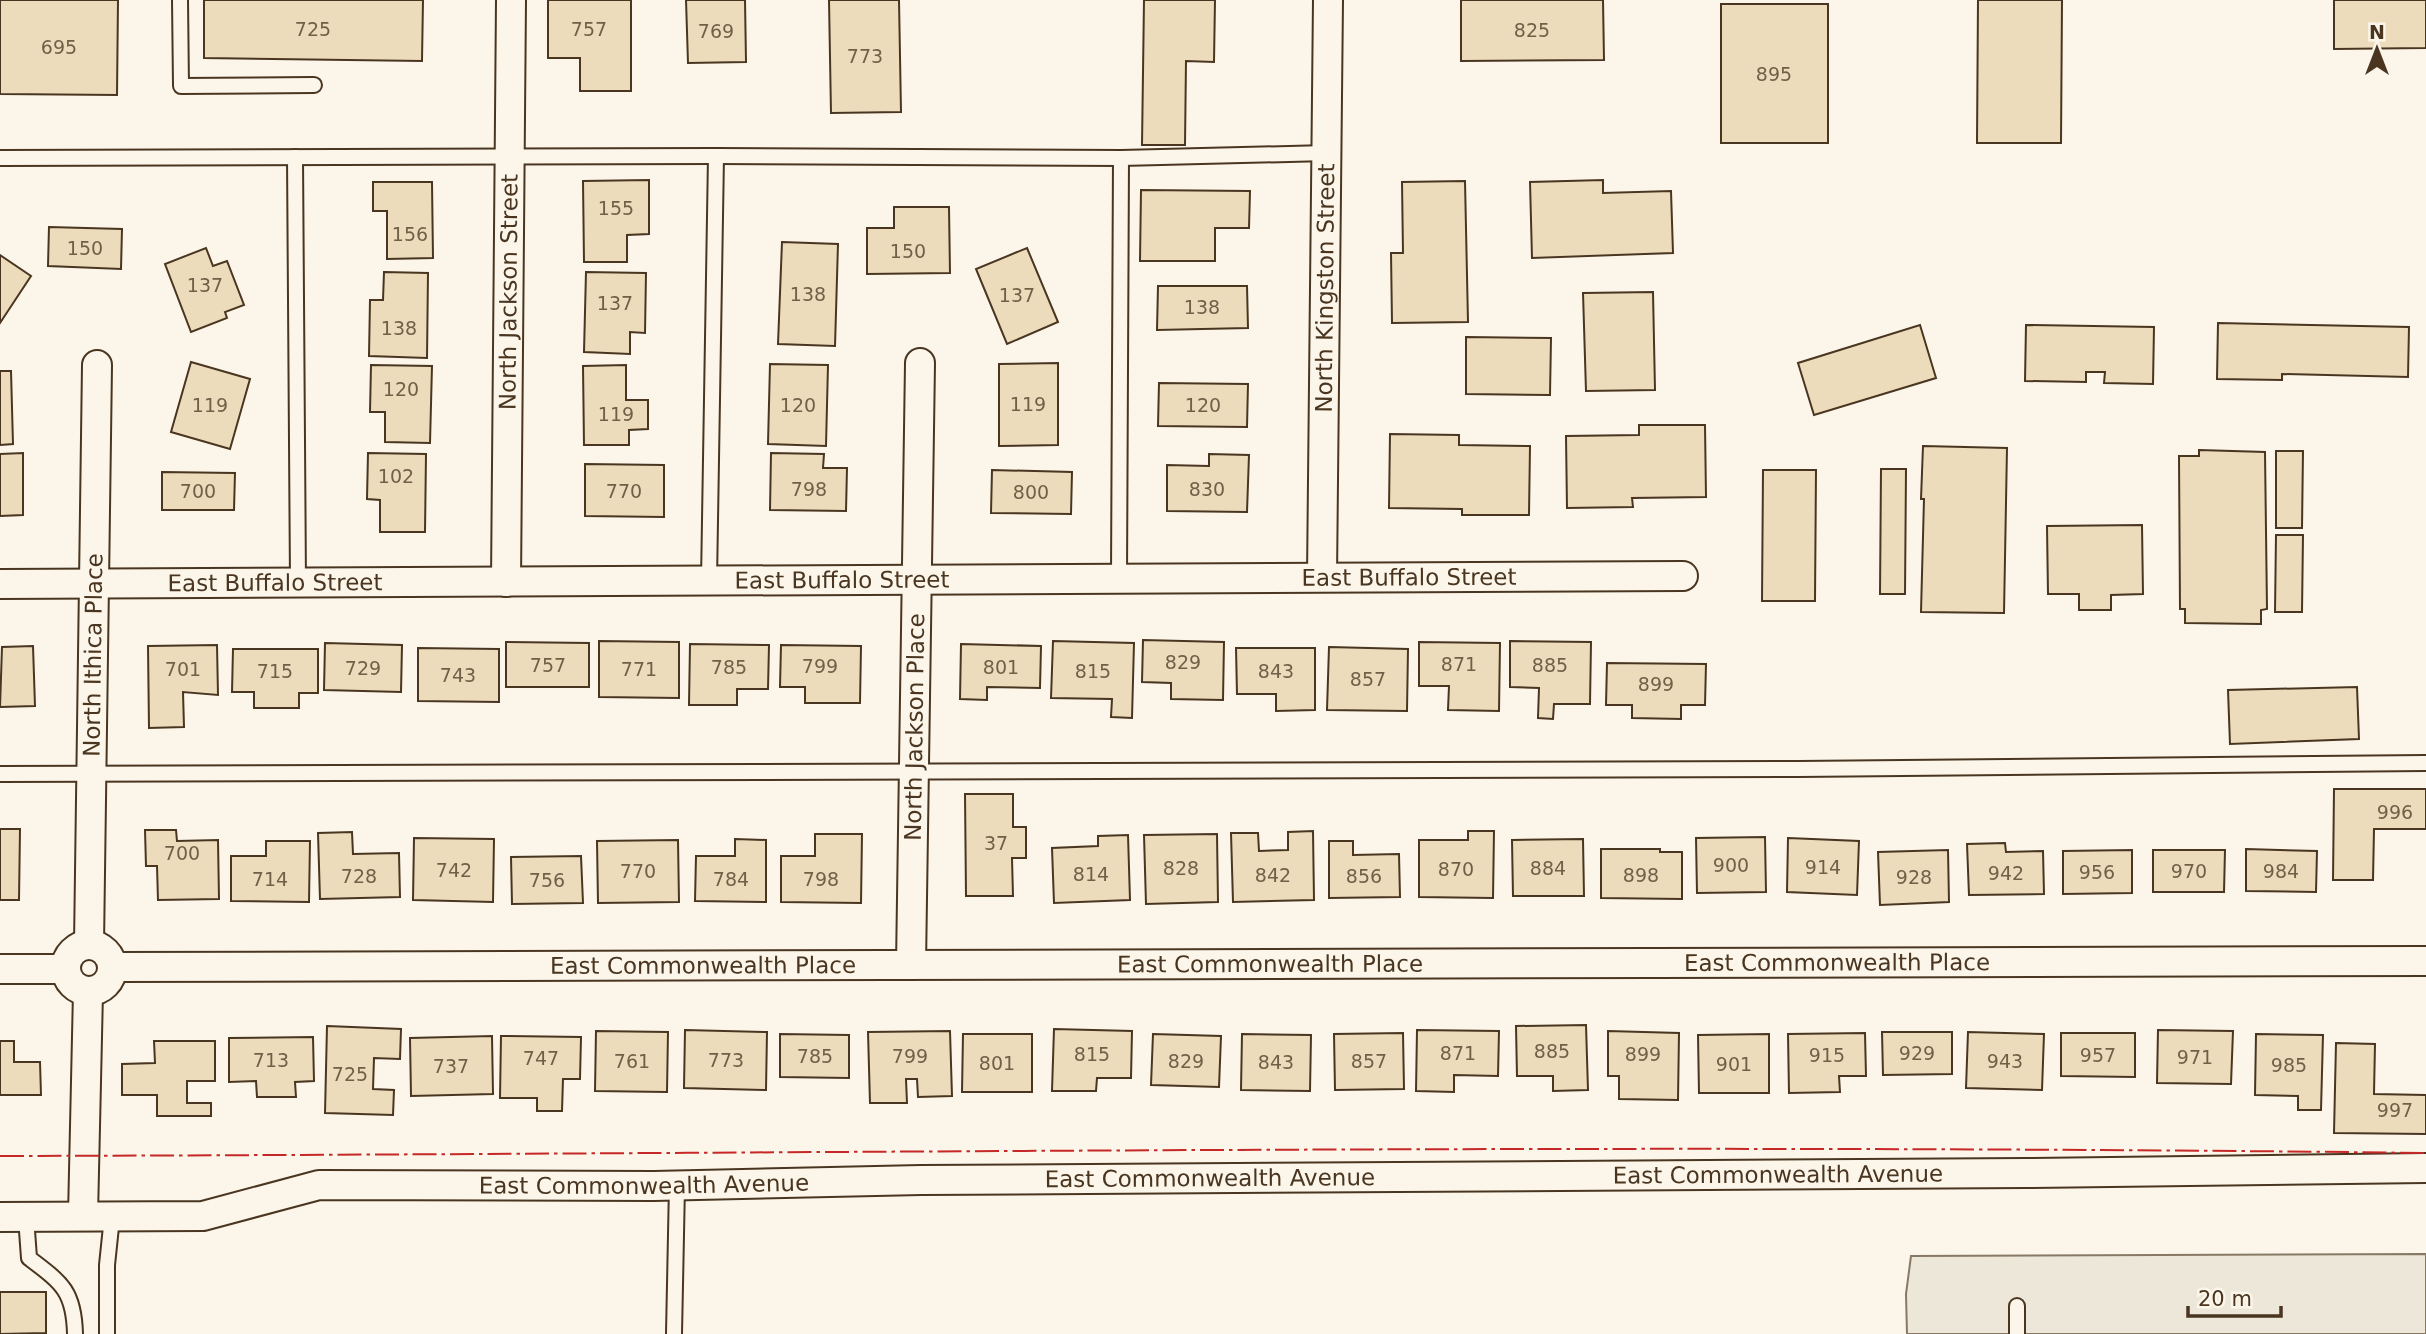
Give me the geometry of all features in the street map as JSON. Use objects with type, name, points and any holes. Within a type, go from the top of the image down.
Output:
[{"type":"street","name":"North Jackson Street","points":[[506,582],[511,0]]},
{"type":"street","name":"North Kingston Street","points":[[1322,578],[1328,0]]},
{"type":"street","name":"North Jackson Place","points":[[911,965],[920,363]]},
{"type":"street","name":"North Ithica Place","points":[[89,944],[97,365]]},
{"type":"street","name":"East Buffalo Street","points":[[0,584],[1683,576]]},
{"type":"street","points":[[89,944],[107,953],[113,967],[108,982],[102,988],[88,992],[74,986],[66,969],[67,958],[72,952],[89,944]]},
{"type":"street","name":"East Commonwealth Place","points":[[113,967],[2426,961]]},
{"type":"street","points":[[0,969],[66,969]]},
{"type":"street","points":[[83,1216],[88,992]]},
{"type":"street","name":"East Commonwealth Avenue","points":[[13,1217],[203,1216],[319,1185],[677,1185],[921,1180],[2426,1168]]},
{"type":"lane","points":[[180,0],[180,86],[314,85]]},
{"type":"lane","points":[[0,158],[1121,158],[1327,153]]},
{"type":"lane","points":[[709,580],[716,156]]},
{"type":"lane","points":[[295,157],[298,583]]},
{"type":"lane","points":[[1119,579],[1121,158]]},
{"type":"lane","points":[[0,774],[1784,769],[2426,763]]},
{"type":"lane","points":[[674,1334],[677,1185]]},
{"type":"lane","points":[[13,1217],[29,1258],[64,1288],[75,1311],[75,1334]]},
{"type":"lane","points":[[107,1334],[107,1265],[113,1217]]},
{"type":"lane","points":[[2017,1307],[2017,1334]]},
{"type":"shaded area","points":[[2426,1254],[2426,1334],[1907,1334],[1906,1294],[1911,1256]]},
{"type":"building","points":[[0,0],[118,0],[117,95],[0,94]]},
{"type":"building","points":[[204,0],[423,0],[422,61],[204,58]]},
{"type":"building","points":[[548,0],[631,0],[631,91],[580,91],[580,58],[548,58]]},
{"type":"building","points":[[686,0],[745,0],[746,62],[688,63]]},
{"type":"building","points":[[829,0],[899,0],[901,112],[831,113]]},
{"type":"building","points":[[1144,0],[1215,0],[1214,62],[1186,61],[1185,145],[1142,145]]},
{"type":"building","points":[[1461,0],[1603,0],[1604,60],[1461,61]]},
{"type":"building","points":[[1978,0],[2062,0],[2061,143],[1977,143]]},
{"type":"building","points":[[2334,0],[2426,0],[2426,48],[2334,49]]},
{"type":"building","points":[[1721,4],[1828,4],[1828,143],[1721,143]]},
{"type":"building","points":[[649,180],[649,234],[627,235],[627,262],[584,262],[583,181]]},
{"type":"building","points":[[1603,180],[1603,193],[1671,191],[1673,253],[1532,258],[1530,182]]},
{"type":"building","points":[[1465,181],[1468,322],[1392,323],[1391,253],[1403,253],[1402,182]]},
{"type":"building","points":[[373,182],[432,182],[433,258],[387,259],[387,211],[373,211]]},
{"type":"building","points":[[1141,190],[1250,191],[1249,228],[1215,228],[1215,261],[1140,261]]},
{"type":"building","points":[[894,207],[949,207],[950,273],[867,274],[867,228],[894,228]]},
{"type":"building","points":[[49,227],[122,229],[121,269],[48,266]]},
{"type":"building","points":[[782,242],[838,244],[835,346],[778,344]]},
{"type":"building","points":[[206,248],[213,266],[227,261],[244,305],[225,312],[227,318],[191,332],[165,264]]},
{"type":"building","points":[[1027,248],[1058,322],[1007,344],[976,269]]},
{"type":"building","points":[[0,255],[31,276],[0,323]]},
{"type":"building","points":[[384,272],[428,273],[427,358],[369,356],[370,300],[383,300]]},
{"type":"building","points":[[586,272],[646,273],[645,333],[630,332],[630,354],[584,352]]},
{"type":"building","points":[[1158,286],[1247,286],[1248,328],[1157,330]]},
{"type":"building","points":[[1653,292],[1655,390],[1586,391],[1583,293]]},
{"type":"building","points":[[2218,323],[2409,327],[2408,377],[2282,374],[2282,380],[2217,379]]},
{"type":"building","points":[[1920,325],[1936,378],[1814,415],[1798,363]]},
{"type":"building","points":[[2026,325],[2154,327],[2153,384],[2104,383],[2105,372],[2086,372],[2086,382],[2025,381]]},
{"type":"building","points":[[1466,337],[1551,338],[1550,395],[1466,394]]},
{"type":"building","points":[[191,362],[250,379],[230,449],[171,432]]},
{"type":"building","points":[[1058,363],[1058,445],[999,446],[999,364]]},
{"type":"building","points":[[770,364],[828,365],[826,446],[768,444]]},
{"type":"building","points":[[371,365],[432,366],[430,443],[385,442],[385,412],[370,412]]},
{"type":"building","points":[[626,365],[626,400],[648,400],[648,429],[629,430],[629,445],[584,445],[583,366]]},
{"type":"building","points":[[0,371],[11,371],[13,444],[0,445]]},
{"type":"building","points":[[1159,383],[1248,384],[1247,427],[1158,426]]},
{"type":"building","points":[[1639,425],[1705,425],[1706,497],[1632,498],[1633,507],[1567,508],[1566,436],[1639,435]]},
{"type":"building","points":[[1390,434],[1459,435],[1459,445],[1530,446],[1529,515],[1462,515],[1462,509],[1389,508]]},
{"type":"building","points":[[1923,446],[2007,448],[2004,613],[1921,612]]},
{"type":"building","points":[[2199,450],[2265,452],[2267,609],[2261,610],[2261,624],[2185,623],[2185,609],[2180,609],[2179,456],[2199,456]]},
{"type":"building","points":[[2276,451],[2303,451],[2302,528],[2276,528]]},
{"type":"building","points":[[23,453],[23,515],[0,516],[0,454]]},
{"type":"building","points":[[368,453],[426,454],[425,532],[380,532],[380,500],[367,499]]},
{"type":"building","points":[[771,453],[824,454],[823,468],[847,468],[846,511],[770,510]]},
{"type":"building","points":[[1209,454],[1249,455],[1247,512],[1167,511],[1167,465],[1209,466]]},
{"type":"building","points":[[585,464],[664,465],[664,517],[585,516]]},
{"type":"building","points":[[1881,469],[1906,469],[1905,594],[1880,594]]},
{"type":"building","points":[[992,470],[1072,472],[1071,514],[991,513]]},
{"type":"building","points":[[1763,470],[1816,470],[1815,601],[1762,601]]},
{"type":"building","points":[[162,472],[235,473],[234,510],[162,510]]},
{"type":"building","points":[[2142,525],[2143,594],[2111,595],[2111,610],[2079,610],[2079,594],[2048,594],[2047,526]]},
{"type":"building","points":[[2276,535],[2303,535],[2302,612],[2275,612]]},
{"type":"building","points":[[1143,640],[1224,642],[1223,700],[1171,699],[1171,683],[1142,682]]},
{"type":"building","points":[[599,641],[679,642],[679,698],[599,697]]},
{"type":"building","points":[[1053,641],[1134,643],[1132,718],[1111,717],[1112,699],[1051,698]]},
{"type":"building","points":[[1510,641],[1591,642],[1590,704],[1554,704],[1553,719],[1538,718],[1539,688],[1510,687]]},
{"type":"building","points":[[506,642],[589,643],[589,687],[506,687]]},
{"type":"building","points":[[1419,642],[1500,643],[1499,711],[1448,710],[1449,686],[1419,686]]},
{"type":"building","points":[[325,643],[402,645],[401,692],[324,690]]},
{"type":"building","points":[[690,644],[769,645],[768,689],[737,689],[737,705],[689,705]]},
{"type":"building","points":[[961,644],[1041,646],[1040,688],[987,687],[987,700],[960,699]]},
{"type":"building","points":[[217,645],[218,695],[183,692],[184,727],[149,728],[148,646]]},
{"type":"building","points":[[781,645],[861,646],[860,703],[805,703],[805,687],[780,687]]},
{"type":"building","points":[[33,646],[35,706],[0,707],[2,647]]},
{"type":"building","points":[[1329,647],[1408,649],[1407,711],[1327,710]]},
{"type":"building","points":[[418,648],[499,649],[499,702],[418,701]]},
{"type":"building","points":[[1236,648],[1315,648],[1315,710],[1276,711],[1276,694],[1237,694]]},
{"type":"building","points":[[233,649],[318,649],[318,693],[299,693],[299,708],[254,708],[254,692],[232,692]]},
{"type":"building","points":[[1607,663],[1706,664],[1705,705],[1681,705],[1681,719],[1632,718],[1632,705],[1606,705]]},
{"type":"building","points":[[2357,687],[2359,739],[2230,744],[2228,690]]},
{"type":"building","points":[[2334,789],[2426,789],[2426,829],[2374,829],[2373,880],[2333,880]]},
{"type":"building","points":[[965,794],[1013,794],[1013,827],[1026,827],[1026,858],[1012,858],[1013,896],[966,896]]},
{"type":"building","points":[[0,829],[20,829],[19,900],[0,900]]},
{"type":"building","points":[[145,830],[176,830],[177,841],[218,840],[219,899],[158,900],[157,866],[146,866]]},
{"type":"building","points":[[1313,831],[1314,900],[1233,902],[1231,833],[1258,833],[1259,851],[1288,850],[1288,832]]},
{"type":"building","points":[[1468,831],[1494,831],[1493,898],[1419,897],[1419,840],[1468,840]]},
{"type":"building","points":[[352,832],[353,854],[399,853],[400,897],[320,899],[318,833]]},
{"type":"building","points":[[815,834],[862,834],[861,903],[781,902],[781,856],[815,856]]},
{"type":"building","points":[[1217,834],[1218,902],[1146,904],[1144,835]]},
{"type":"building","points":[[1128,835],[1130,900],[1054,903],[1052,848],[1098,846],[1098,836]]},
{"type":"building","points":[[1765,837],[1766,892],[1697,893],[1696,838]]},
{"type":"building","points":[[414,838],[494,839],[493,902],[413,900]]},
{"type":"building","points":[[1788,838],[1859,841],[1857,895],[1787,892]]},
{"type":"building","points":[[735,839],[766,840],[766,902],[695,901],[696,856],[735,856]]},
{"type":"building","points":[[1583,839],[1584,896],[1513,896],[1512,840]]},
{"type":"building","points":[[678,840],[679,902],[598,903],[597,841]]},
{"type":"building","points":[[266,841],[310,841],[309,902],[231,901],[231,856],[266,856]]},
{"type":"building","points":[[1329,841],[1353,841],[1353,855],[1399,854],[1400,897],[1329,898]]},
{"type":"building","points":[[2005,843],[2006,852],[2043,851],[2044,894],[1969,895],[1967,844]]},
{"type":"building","points":[[1601,849],[1660,849],[1660,852],[1682,852],[1682,899],[1601,898]]},
{"type":"building","points":[[2246,849],[2317,851],[2316,892],[2246,891]]},
{"type":"building","points":[[1948,850],[1949,902],[1880,905],[1878,852]]},
{"type":"building","points":[[2132,850],[2132,893],[2063,894],[2063,851]]},
{"type":"building","points":[[2153,850],[2225,850],[2224,892],[2153,892]]},
{"type":"building","points":[[581,856],[583,903],[512,904],[511,857]]},
{"type":"building","points":[[1586,1025],[1588,1090],[1553,1091],[1553,1076],[1517,1076],[1516,1026]]},
{"type":"building","points":[[327,1026],[401,1029],[400,1059],[374,1058],[373,1089],[394,1090],[393,1115],[325,1113]]},
{"type":"building","points":[[1054,1029],[1132,1031],[1131,1078],[1097,1078],[1096,1091],[1052,1091]]},
{"type":"building","points":[[685,1030],[767,1032],[766,1090],[684,1088]]},
{"type":"building","points":[[1417,1030],[1499,1031],[1498,1076],[1454,1075],[1454,1092],[1416,1091]]},
{"type":"building","points":[[2158,1030],[2233,1031],[2231,1084],[2157,1083]]},
{"type":"building","points":[[596,1031],[668,1032],[667,1092],[595,1091]]},
{"type":"building","points":[[950,1031],[952,1096],[918,1097],[917,1079],[906,1079],[907,1103],[870,1103],[868,1032]]},
{"type":"building","points":[[1608,1031],[1679,1033],[1678,1100],[1619,1099],[1619,1076],[1608,1076]]},
{"type":"building","points":[[1882,1032],[1952,1032],[1952,1074],[1883,1075]]},
{"type":"building","points":[[1968,1032],[2044,1034],[2042,1090],[1966,1088]]},
{"type":"building","points":[[1403,1033],[1404,1089],[1335,1090],[1334,1034]]},
{"type":"building","points":[[1865,1033],[1866,1076],[1839,1076],[1840,1092],[1789,1093],[1788,1034]]},
{"type":"building","points":[[2061,1033],[2135,1033],[2135,1077],[2061,1076]]},
{"type":"building","points":[[780,1034],[849,1035],[849,1078],[780,1077]]},
{"type":"building","points":[[963,1034],[1032,1034],[1032,1092],[962,1092]]},
{"type":"building","points":[[1153,1034],[1221,1036],[1219,1087],[1151,1085]]},
{"type":"building","points":[[1242,1034],[1311,1035],[1310,1091],[1241,1090]]},
{"type":"building","points":[[1769,1034],[1769,1093],[1699,1093],[1698,1035]]},
{"type":"building","points":[[2256,1034],[2323,1035],[2321,1110],[2298,1110],[2298,1096],[2255,1095]]},
{"type":"building","points":[[492,1036],[493,1094],[411,1096],[410,1038]]},
{"type":"building","points":[[501,1036],[581,1037],[580,1079],[563,1079],[562,1111],[537,1111],[537,1098],[500,1098]]},
{"type":"building","points":[[313,1037],[314,1081],[295,1082],[296,1097],[257,1097],[256,1081],[229,1082],[229,1038]]},
{"type":"building","points":[[0,1041],[14,1041],[14,1062],[40,1062],[41,1095],[0,1095]]},
{"type":"building","points":[[154,1041],[215,1041],[215,1081],[187,1081],[187,1103],[211,1103],[211,1116],[157,1116],[157,1095],[122,1095],[122,1064],[155,1063]]},
{"type":"building","points":[[2336,1043],[2375,1044],[2374,1094],[2426,1095],[2426,1134],[2334,1133]]},
{"type":"building","points":[[0,1292],[46,1292],[46,1333],[0,1334]]},
{"type":"power","points":[[0,1156],[1516,1149],[2426,1153]]}]
